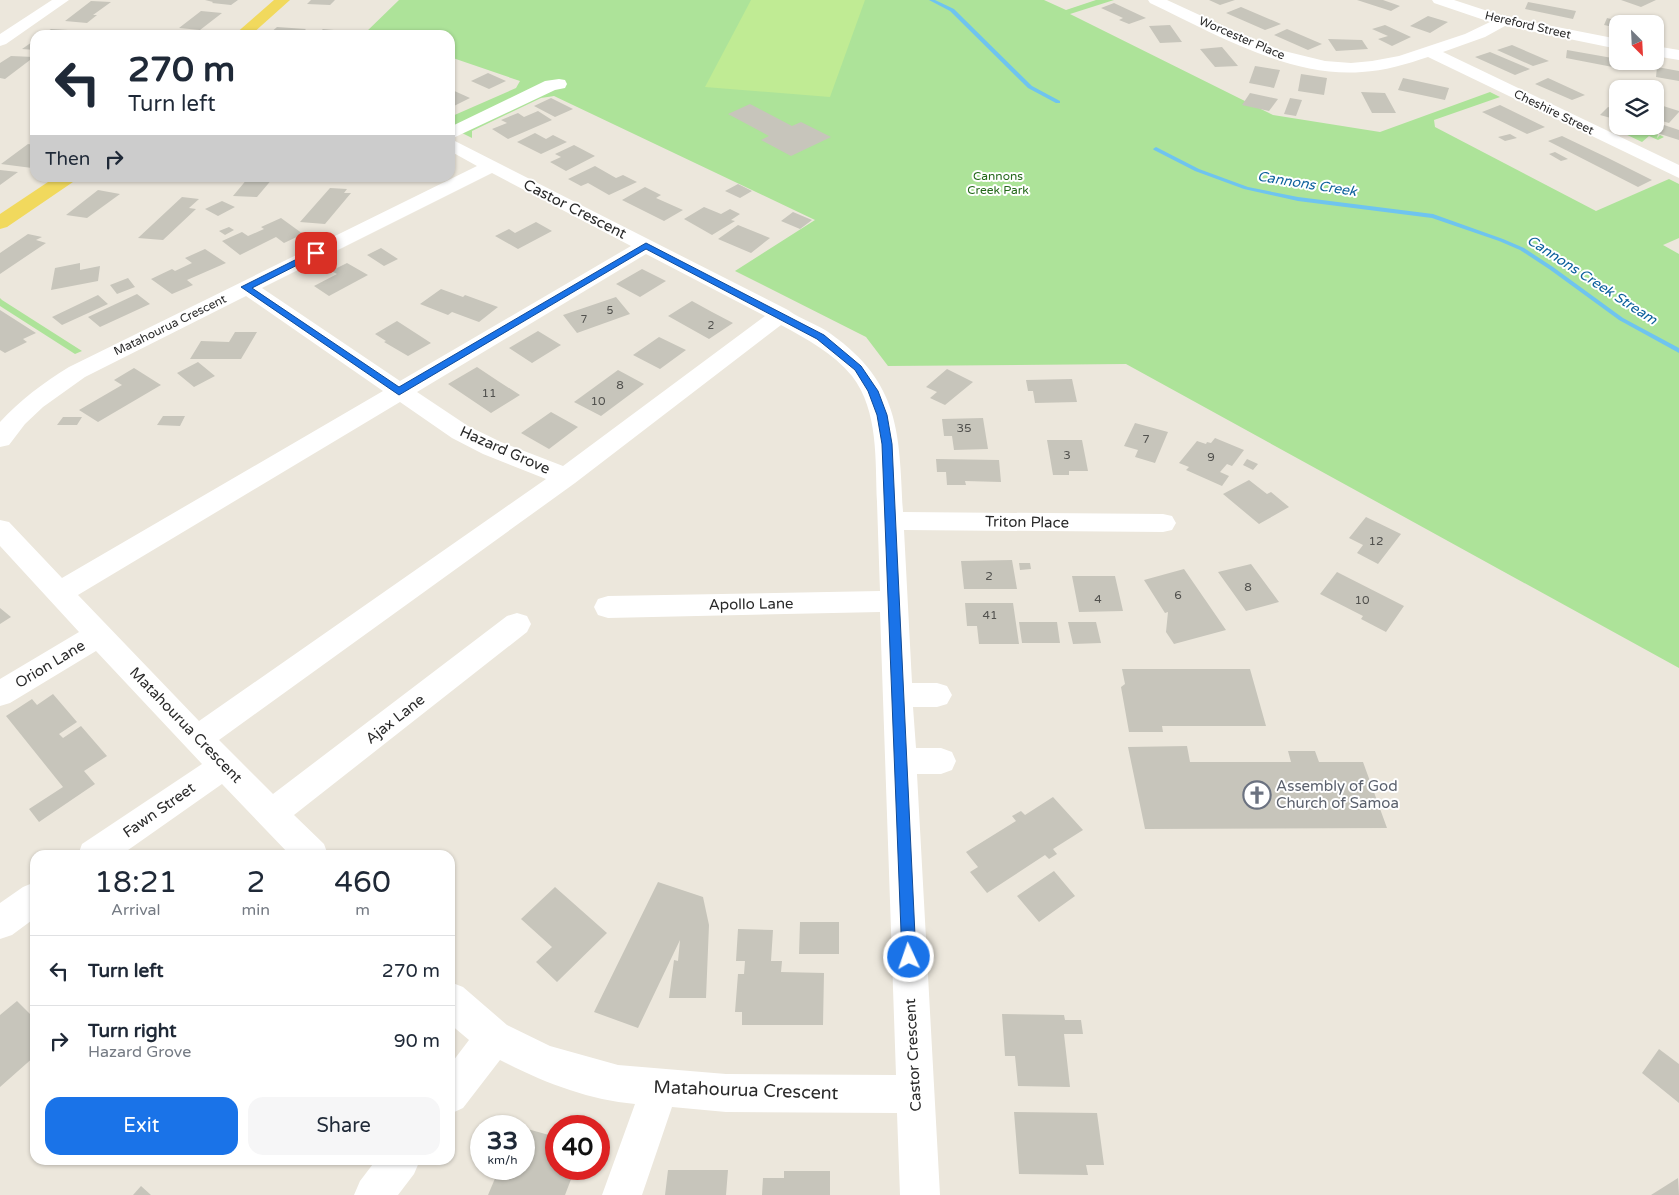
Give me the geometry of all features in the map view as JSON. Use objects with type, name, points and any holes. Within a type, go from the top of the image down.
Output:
[{"type":"main road","points":[[248,30],[283,0]]},
{"type":"main road","points":[[0,223],[60,182]]},
{"type":"street","points":[[0,42],[62,0]]},
{"type":"street","name":"Worcester Place","points":[[1155,0],[1268,52],[1302,62],[1353,68],[1386,63],[1429,51],[1475,35],[1503,21]]},
{"type":"street","name":"Hereford Street","points":[[1439,0],[1503,21],[1609,42]]},
{"type":"street","name":"Cheshire Street","points":[[1429,51],[1679,172]]},
{"type":"street","points":[[1664,52],[1679,55]]},
{"type":"street","points":[[455,132],[551,85],[559,84]]},
{"type":"street","name":"Castor Crescent","points":[[455,147],[821,337],[858,368],[873,391],[882,415],[887,444],[920,1195]]},
{"type":"street","name":"Matahourua Crescent","points":[[0,439],[15,418],[30,404],[64,380],[246,287],[491,166]]},
{"type":"street","points":[[60,592],[646,246]]},
{"type":"street","name":"Hazard Grove","points":[[246,287],[460,432],[492,448],[566,476]]},
{"type":"street","points":[[198,739],[566,476],[780,315]]},
{"type":"street","name":"Triton Place","points":[[891,521],[1163,523]]},
{"type":"street","name":"Matahourua Crescent","points":[[4,539],[60,592],[198,739],[307,850]]},
{"type":"street","name":"Apollo Lane","points":[[608,607],[893,602]]},
{"type":"street","name":"Ajax Lane","points":[[273,814],[517,624]]},
{"type":"street","name":"Orion Lane","points":[[0,694],[100,634]]},
{"type":"street","points":[[897,695],[937,695]]},
{"type":"street","points":[[900,761],[941,761]]},
{"type":"street","name":"Fawn Street","points":[[101,850],[224,766]]},
{"type":"street","points":[[0,923],[30,902]]},
{"type":"street","name":"Matahourua Crescent","points":[[455,1004],[494,1038],[544,1062],[581,1075],[618,1084],[726,1093],[915,1094]]},
{"type":"street","points":[[455,1089],[494,1038]]},
{"type":"street","points":[[622,1195],[660,1089]]},
{"type":"street","points":[[374,1195],[396,1165]]},
{"type":"green space","name":"Cannons Creek Park","points":[[399,0],[1044,0],[1066,10],[1096,0],[1114,0],[1070,14],[1273,115],[1380,132],[1490,92],[1500,97],[1434,120],[1435,127],[1596,211],[1669,179],[1679,184],[1679,238],[1663,245],[1679,254],[1679,668],[1126,364],[888,366],[866,337],[735,271],[815,220],[554,96],[541,98],[472,131],[472,138],[455,130],[455,115],[516,88],[520,81],[455,59],[455,30],[368,30]]},
{"type":"green space","points":[[751,0],[865,0],[830,97],[705,87]]},
{"type":"green space","points":[[1627,135],[1658,135],[1657,138],[1660,135],[1664,137],[1658,140],[1649,136],[1642,142]]},
{"type":"green space","points":[[0,298],[82,351],[75,354],[0,306]]},
{"type":"building","points":[[205,0],[238,0],[231,5],[212,3]]},
{"type":"building","points":[[311,0],[335,0],[330,5],[307,4]]},
{"type":"building","points":[[1209,0],[1235,0],[1220,5]]},
{"type":"building","points":[[1357,0],[1383,0],[1400,6],[1391,11]]},
{"type":"building","points":[[1621,0],[1656,0],[1641,7]]},
{"type":"building","points":[[91,1],[111,2],[93,15],[97,15],[87,23],[65,21]]},
{"type":"building","points":[[1528,2],[1576,11],[1573,19],[1525,9]]},
{"type":"building","points":[[1114,3],[1146,18],[1129,24],[1119,20],[1123,18],[1101,8]]},
{"type":"building","points":[[1241,7],[1281,24],[1265,30],[1226,13]]},
{"type":"building","points":[[201,11],[222,13],[200,30],[179,28]]},
{"type":"building","points":[[1428,16],[1448,22],[1430,33],[1410,26]]},
{"type":"building","points":[[1607,18],[1609,18],[1609,26],[1604,25]]},
{"type":"building","points":[[1170,25],[1182,42],[1160,43],[1149,26]]},
{"type":"building","points":[[1385,25],[1411,37],[1392,46],[1378,39],[1388,36],[1372,29]]},
{"type":"building","points":[[277,27],[306,29],[305,30],[274,30]]},
{"type":"building","points":[[1287,29],[1322,44],[1308,50],[1274,35]]},
{"type":"building","points":[[1328,39],[1362,40],[1368,49],[1336,51]]},
{"type":"building","points":[[30,43],[30,50],[22,49]]},
{"type":"building","points":[[1512,45],[1549,61],[1533,66],[1497,50]]},
{"type":"building","points":[[1222,47],[1238,66],[1215,67],[1200,49]]},
{"type":"building","points":[[1567,50],[1609,57],[1609,66],[1566,58]]},
{"type":"building","points":[[1490,52],[1530,69],[1515,75],[1475,57]]},
{"type":"building","points":[[11,56],[30,57],[30,60],[5,79],[0,78],[0,63]]},
{"type":"building","points":[[1255,66],[1280,70],[1274,88],[1249,83]]},
{"type":"building","points":[[1664,68],[1679,71],[1679,81],[1656,77],[1657,70],[1664,70]]},
{"type":"building","points":[[488,73],[506,81],[489,89],[471,81]]},
{"type":"building","points":[[1301,74],[1327,78],[1324,95],[1298,91]]},
{"type":"building","points":[[1403,78],[1449,88],[1445,100],[1398,90]]},
{"type":"building","points":[[1548,78],[1585,95],[1572,100],[1535,84]]},
{"type":"building","points":[[455,91],[470,98],[455,106]]},
{"type":"building","points":[[1361,92],[1385,93],[1396,113],[1372,113]]},
{"type":"building","points":[[1250,93],[1278,99],[1269,111],[1242,105]]},
{"type":"building","points":[[551,98],[573,109],[555,117],[534,106]]},
{"type":"building","points":[[1290,98],[1302,100],[1296,116],[1284,114]]},
{"type":"building","points":[[750,104],[792,126],[801,122],[831,137],[791,156],[761,140],[769,136],[728,114]]},
{"type":"building","points":[[1500,105],[1545,127],[1527,134],[1482,112]]},
{"type":"building","points":[[1664,106],[1679,111],[1669,123],[1664,122]]},
{"type":"building","points":[[1608,107],[1609,107],[1609,118],[1600,115]]},
{"type":"building","points":[[538,111],[552,120],[508,139],[492,129],[507,123],[501,120],[518,113],[524,117]]},
{"type":"building","points":[[1664,125],[1679,130],[1679,140],[1663,135]]},
{"type":"building","points":[[535,133],[546,139],[553,135],[567,142],[541,154],[517,142]]},
{"type":"building","points":[[1510,134],[1517,138],[1505,141],[1498,137]]},
{"type":"building","points":[[1562,136],[1652,180],[1638,187],[1548,141]]},
{"type":"building","points":[[28,144],[30,144],[30,168],[1,164]]},
{"type":"building","points":[[574,145],[595,156],[566,171],[550,162],[561,157],[555,154]]},
{"type":"building","points":[[1555,152],[1568,159],[1561,161],[1549,154]]},
{"type":"building","points":[[595,166],[616,178],[623,175],[637,182],[609,195],[588,183],[581,186],[568,179]]},
{"type":"building","points":[[0,170],[18,172],[0,185]]},
{"type":"building","points":[[245,182],[270,182],[257,197],[233,196]]},
{"type":"building","points":[[738,184],[752,191],[740,198],[725,191]]},
{"type":"building","points":[[645,187],[661,195],[656,198],[683,210],[664,221],[622,200]]},
{"type":"building","points":[[330,188],[347,189],[344,193],[351,193],[325,224],[300,222]]},
{"type":"building","points":[[98,190],[120,194],[87,218],[66,215]]},
{"type":"building","points":[[182,197],[199,199],[189,208],[196,209],[163,240],[138,238]]},
{"type":"building","points":[[222,201],[235,207],[218,216],[205,209]]},
{"type":"building","points":[[704,207],[721,214],[730,209],[740,214],[731,220],[735,221],[712,235],[684,219]]},
{"type":"building","points":[[793,212],[812,220],[800,229],[781,221]]},
{"type":"building","points":[[281,218],[303,234],[284,243],[276,237],[240,255],[222,241],[242,232],[248,236],[264,229],[261,227]]},
{"type":"building","points":[[536,222],[552,231],[518,249],[495,236],[509,229],[515,233]]},
{"type":"building","points":[[738,225],[770,238],[751,253],[718,239]]},
{"type":"building","points":[[229,227],[234,230],[225,235],[219,231]]},
{"type":"building","points":[[28,234],[42,237],[36,240],[46,243],[0,274],[0,253]]},
{"type":"building","points":[[381,248],[398,259],[384,266],[367,255]]},
{"type":"building","points":[[205,249],[226,263],[187,280],[193,285],[172,294],[151,279],[172,269],[175,271],[192,263],[185,258]]},
{"type":"building","points":[[80,263],[80,270],[100,266],[98,281],[51,290],[55,268]]},
{"type":"building","points":[[347,263],[368,275],[329,296],[314,286],[337,274],[331,271]]},
{"type":"building","points":[[642,269],[666,281],[640,297],[616,284]]},
{"type":"building","points":[[128,278],[135,287],[117,294],[110,285]]},
{"type":"building","points":[[441,289],[463,297],[465,295],[498,307],[479,322],[452,312],[448,315],[420,304]]},
{"type":"building","points":[[137,294],[150,304],[100,327],[88,317]]},
{"type":"building","points":[[98,295],[108,304],[62,325],[52,317]]},
{"type":"building","points":[[616,297],[630,314],[577,333],[563,315]]},
{"type":"building","points":[[692,301],[733,323],[709,339],[668,316]]},
{"type":"building","points":[[0,310],[36,333],[23,339],[27,342],[5,353],[0,350]]},
{"type":"building","points":[[397,321],[431,343],[408,356],[384,342],[386,341],[375,334]]},
{"type":"building","points":[[538,331],[561,345],[532,363],[509,348]]},
{"type":"building","points":[[235,332],[257,332],[241,359],[190,359],[201,341],[229,342]]},
{"type":"building","points":[[659,337],[686,350],[660,369],[633,355]]},
{"type":"building","points":[[198,362],[215,376],[194,387],[177,373]]},
{"type":"building","points":[[477,367],[520,395],[491,413],[448,384]]},
{"type":"building","points":[[134,368],[161,385],[98,422],[79,410],[122,385],[114,380]]},
{"type":"building","points":[[947,369],[973,382],[945,405],[930,398],[937,392],[926,387]]},
{"type":"building","points":[[618,370],[644,384],[601,416],[574,402]]},
{"type":"building","points":[[1072,379],[1077,402],[1035,403],[1033,391],[1028,391],[1026,380]]},
{"type":"building","points":[[551,412],[578,427],[549,449],[521,433]]},
{"type":"building","points":[[163,416],[185,416],[180,426],[157,425]]},
{"type":"building","points":[[63,417],[82,417],[77,425],[57,425]]},
{"type":"building","points":[[983,418],[988,449],[954,450],[952,436],[944,436],[942,419]]},
{"type":"building","points":[[1135,423],[1168,432],[1155,463],[1135,457],[1138,450],[1124,446]]},
{"type":"building","points":[[1215,438],[1244,450],[1232,466],[1227,464],[1220,472],[1229,476],[1222,486],[1186,470],[1189,467],[1179,463],[1197,441],[1206,444],[1207,442],[1211,443]]},
{"type":"building","points":[[1047,440],[1082,440],[1088,471],[1069,471],[1069,475],[1053,475]]},
{"type":"building","points":[[936,459],[999,460],[1001,482],[965,481],[966,485],[947,485],[946,472],[937,472]]},
{"type":"building","points":[[1247,459],[1258,464],[1253,470],[1243,465]]},
{"type":"building","points":[[1249,480],[1267,494],[1271,492],[1289,507],[1259,524],[1223,494]]},
{"type":"building","points":[[1366,517],[1401,534],[1378,564],[1357,553],[1363,545],[1349,538]]},
{"type":"building","points":[[1012,560],[1017,589],[964,589],[961,561]]},
{"type":"building","points":[[1019,563],[1030,563],[1031,569],[1020,570]]},
{"type":"building","points":[[1251,564],[1279,602],[1246,611],[1218,572]]},
{"type":"building","points":[[1184,569],[1226,630],[1174,644],[1166,632],[1168,612],[1165,613],[1144,580]]},
{"type":"building","points":[[1337,572],[1404,606],[1386,632],[1361,619],[1363,616],[1320,594]]},
{"type":"building","points":[[1072,576],[1115,576],[1123,611],[1079,612]]},
{"type":"building","points":[[965,603],[1013,603],[1019,644],[979,644],[977,626],[967,626]]},
{"type":"building","points":[[0,608],[11,617],[0,624]]},
{"type":"building","points":[[1019,622],[1057,622],[1060,643],[1022,643]]},
{"type":"building","points":[[1068,622],[1096,622],[1101,643],[1073,644]]},
{"type":"building","points":[[1122,669],[1250,669],[1266,726],[1162,726],[1163,732],[1129,732],[1121,687],[1125,684]]},
{"type":"building","points":[[53,694],[77,722],[59,734],[63,738],[81,726],[107,756],[84,771],[95,784],[39,822],[29,809],[63,787],[6,716],[32,699],[37,705]]},
{"type":"building","name":"Assembly of God Church of Samoa","points":[[1187,746],[1190,762],[1291,762],[1288,751],[1315,751],[1319,762],[1363,762],[1387,828],[1145,829],[1128,747]]},
{"type":"building","points":[[1053,797],[1083,830],[1053,849],[1057,854],[1049,859],[1045,855],[987,893],[970,872],[978,867],[966,852],[1016,821],[1012,816],[1021,811],[1025,815]]},
{"type":"building","points":[[1054,871],[1075,896],[1039,922],[1017,896]]},
{"type":"building","points":[[658,882],[703,897],[709,925],[706,998],[669,998],[674,960],[678,961],[680,940],[638,1028],[594,1012]]},
{"type":"building","points":[[555,887],[607,933],[557,982],[536,962],[552,947],[521,919]]},
{"type":"building","points":[[800,922],[839,922],[839,954],[799,954]]},
{"type":"building","points":[[738,929],[773,930],[771,961],[782,961],[781,972],[824,973],[823,1025],[742,1025],[742,1012],[735,1012],[738,974],[744,974],[745,961],[736,961]]},
{"type":"building","points":[[17,1001],[30,1014],[30,1060],[0,1087],[0,1015]]},
{"type":"building","points":[[1002,1014],[1064,1015],[1065,1020],[1081,1020],[1083,1034],[1064,1034],[1070,1087],[1018,1086],[1015,1056],[1005,1056]]},
{"type":"building","points":[[1659,1049],[1679,1064],[1679,1103],[1642,1073]]},
{"type":"building","points":[[1014,1112],[1097,1113],[1104,1165],[1086,1165],[1088,1175],[1019,1174]]},
{"type":"building","points":[[535,1131],[545,1134],[545,1180],[571,1180],[565,1195],[488,1195],[494,1180],[535,1180]]},
{"type":"building","points":[[668,1170],[728,1170],[726,1195],[665,1195]]},
{"type":"building","points":[[784,1171],[830,1171],[830,1195],[762,1195],[763,1178],[784,1178]]},
{"type":"building","points":[[1678,1178],[1679,1195],[1651,1195]]},
{"type":"building","points":[[141,1186],[151,1195],[133,1195]]},
{"type":"waterway","name":"Cannons Creek","points":[[931,0],[952,10],[1030,87],[1058,102]]},
{"type":"waterway","name":"Cannons Creek","points":[[1156,149],[1197,170],[1246,188],[1298,199],[1433,216],[1501,240],[1522,249],[1551,268],[1621,319],[1679,351]]},
{"type":"place","name":"Assembly of God Church of Samoa","points":[[1257,795]]},
{"type":"route","points":[[316,253],[246,287],[399,392],[646,246],[821,337],[858,368],[873,391],[882,415],[887,444],[909,957]]},
{"type":"water label","name":"Cannons Creek Stream","points":[[1592,280]]}]
